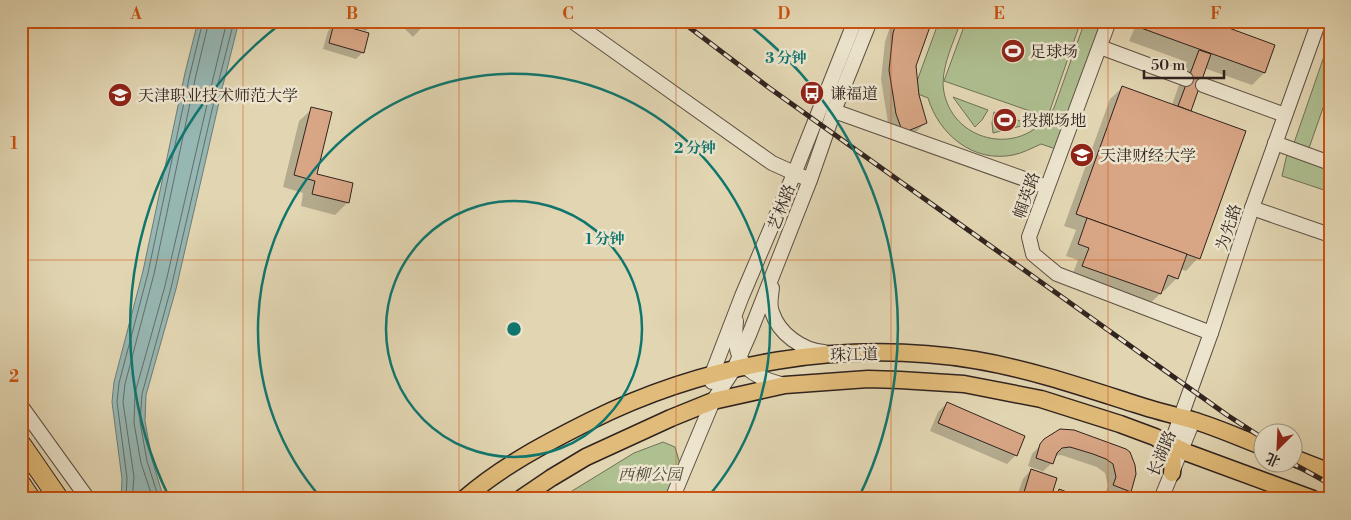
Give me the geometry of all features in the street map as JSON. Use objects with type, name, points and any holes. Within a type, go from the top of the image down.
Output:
[{"type":"highway","points":[[21,444],[59,499]]},
{"type":"highway","points":[[21,484],[31,499]]},
{"type":"main road","name":"珠江道","points":[[464,499],[517,460],[612,410],[651,394],[740,364],[840,354],[880,352],[914,354],[975,360],[1012,367],[1073,384],[1254,444]]},
{"type":"main road","name":"珠江道","points":[[520,499],[586,457],[713,401],[785,385],[868,380],[964,384],[1041,399],[1120,424],[1180,449],[1313,499]]},
{"type":"main road","points":[[1155,437],[1166,445],[1173,456],[1175,473]]},
{"type":"main road","points":[[1304,462],[1330,472]]},
{"type":"street","points":[[572,21],[772,163],[810,180]]},
{"type":"street","name":"艺林路","points":[[713,401],[712,374],[855,21]]},
{"type":"street","name":"艺林路","points":[[672,499],[713,401],[740,364],[810,180],[834,111],[870,21]]},
{"type":"street","name":"帼英路","points":[[1109,21],[1029,238],[1032,254],[1057,274],[1211,333]]},
{"type":"street","name":"为先路","points":[[1180,449],[1211,333],[1252,208],[1319,21]]},
{"type":"street","points":[[1100,47],[1186,78]]},
{"type":"street","points":[[1203,85],[1285,115]]},
{"type":"street","points":[[834,111],[1047,188]]},
{"type":"street","points":[[1275,143],[1330,163]]},
{"type":"street","points":[[1252,208],[1330,235]]},
{"type":"street","points":[[775,272],[770,300],[771,312],[782,330],[798,344],[812,351],[840,354]]},
{"type":"street","points":[[742,296],[735,334],[735,346],[740,364],[759,378],[785,385]]},
{"type":"street","points":[[21,406],[88,499]]},
{"type":"street","name":"长湖路","points":[[1167,499],[1188,422]]},
{"type":"street","name":"长湖路","points":[[1161,499],[1175,473]]},
{"type":"green space","points":[[939,21],[961,21],[949,52],[943,76],[947,103],[956,118],[969,129],[984,136],[1000,139],[1017,137],[1033,130],[1047,117],[944,81],[966,21],[1081,21],[1048,116],[1054,108],[1085,21],[1102,21],[1056,149],[1041,144],[1013,155],[985,155],[960,143],[949,134],[940,124],[928,98],[913,92]]},
{"type":"green space","points":[[1330,39],[1330,88],[1309,148],[1294,143]]},
{"type":"green space","name":"投掷场地","points":[[953,97],[988,110],[975,127]]},
{"type":"green space","name":"投掷场地","points":[[994,112],[1029,124],[993,133]]},
{"type":"green space","points":[[1287,154],[1330,170],[1330,192],[1282,176]]},
{"type":"green space","name":"西柳公园","points":[[663,442],[675,447],[680,464],[665,499],[559,499],[634,453]]},
{"type":"water","points":[[198,21],[239,21],[176,289],[146,395],[145,421],[152,460],[164,499],[121,499],[122,479],[112,402],[114,382],[143,271],[185,73]]},
{"type":"building","points":[[897,21],[932,21],[916,66],[919,95],[927,123],[903,133],[896,114],[889,70],[893,33]]},
{"type":"building","points":[[1144,21],[1210,21],[1275,45],[1265,73],[1141,28]]},
{"type":"building","points":[[334,23],[369,33],[364,53],[329,43]]},
{"type":"building","points":[[1199,50],[1211,54],[1191,111],[1178,106]]},
{"type":"building","points":[[1122,86],[1246,131],[1200,259],[1076,214]]},
{"type":"building","points":[[311,107],[332,112],[317,174],[353,183],[349,203],[312,194],[315,181],[294,175]]},
{"type":"building","points":[[1087,218],[1187,254],[1178,279],[1168,275],[1161,294],[1082,266],[1089,248],[1078,244]]},
{"type":"building","points":[[947,402],[1025,436],[1017,456],[938,423]]},
{"type":"building","points":[[1060,429],[1074,430],[1130,452],[1136,474],[1131,492],[1113,485],[1116,477],[1113,464],[1093,454],[1070,447],[1062,448],[1057,453],[1053,464],[1036,458],[1040,444],[1044,439]]},
{"type":"building","points":[[1031,469],[1057,478],[1053,491],[1058,493],[1059,489],[1085,499],[1022,499]]},
{"type":"railway","points":[[681,21],[768,87],[1254,433]]},
{"type":"railway","points":[[1304,470],[1330,484]]},
{"type":"place","name":"足球场","points":[[1013,51]]},
{"type":"place","name":"谦福道","points":[[812,93]]},
{"type":"place","name":"天津职业技术师范大学","points":[[120,95]]},
{"type":"place","name":"投掷场地","points":[[1005,120]]},
{"type":"place","name":"天津财经大学","points":[[1082,155]]}]
